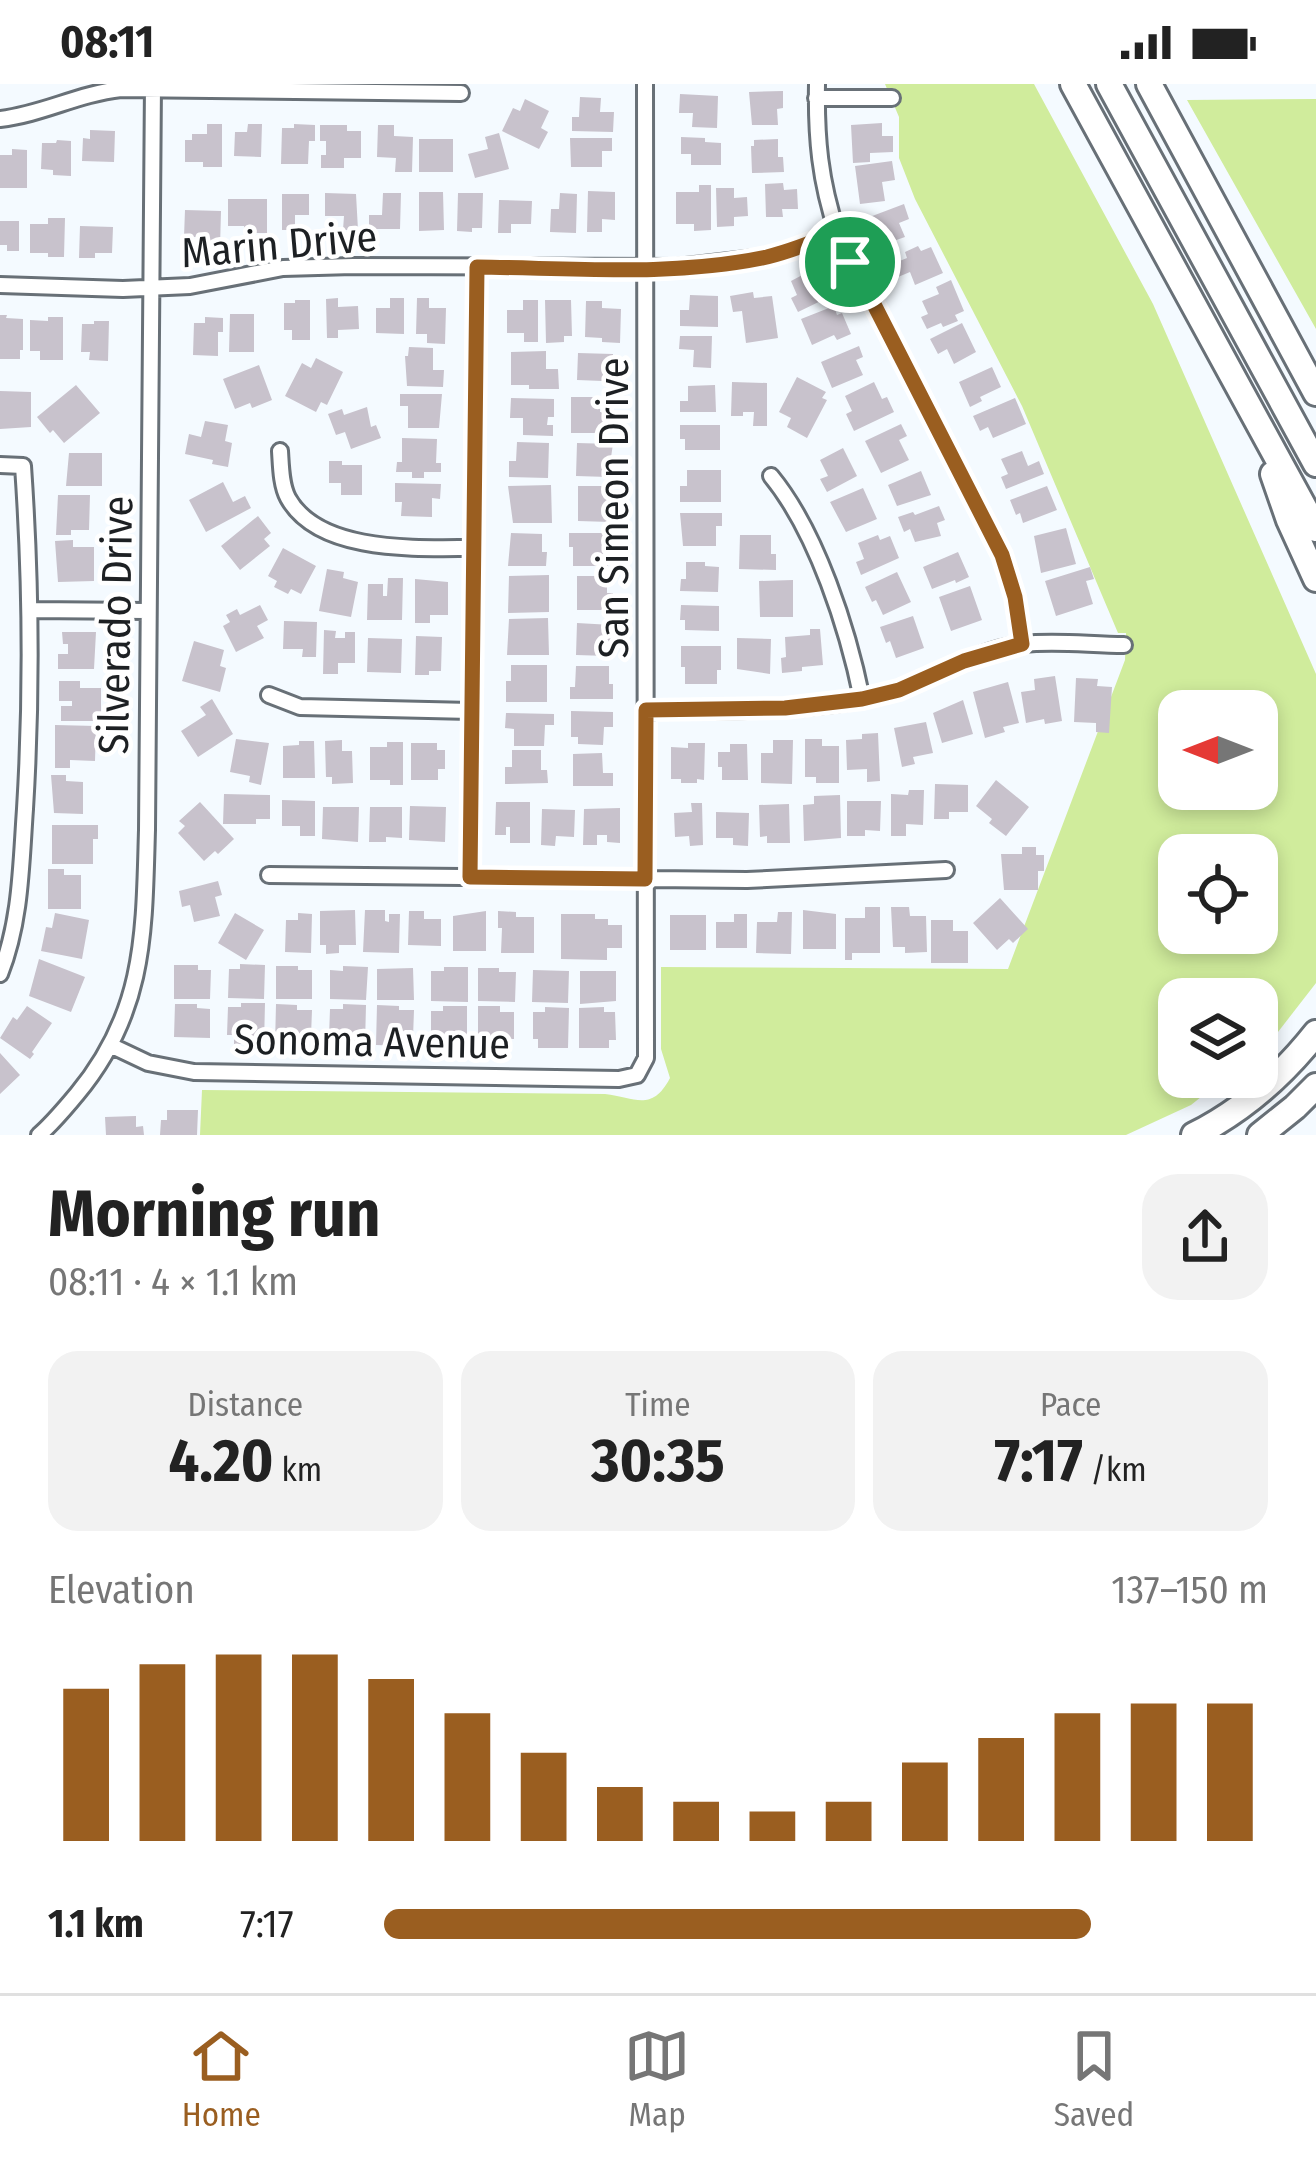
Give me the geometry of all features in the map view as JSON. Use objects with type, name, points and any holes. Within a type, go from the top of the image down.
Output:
[{"type":"highway","points":[[1073,84],[1316,529]]},
{"type":"highway","points":[[1109,84],[1316,464]]},
{"type":"highway","points":[[1149,84],[1316,393]]},
{"type":"highway","points":[[1245,399],[1316,579]]},
{"type":"highway","points":[[1194,1135],[1256,1094],[1316,1034]]},
{"type":"highway","points":[[1259,1135],[1316,1086]]},
{"type":"street","name":"San Simeon Drive","points":[[637,1075],[646,1058],[645,84]]},
{"type":"street","points":[[0,119],[37,112],[92,92],[153,87],[461,93]]},
{"type":"street","name":"Silverado Drive","points":[[39,1135],[90,1078],[110,1045],[130,1005],[139,965],[145,903],[153,87]]},
{"type":"street","points":[[892,98],[816,91],[818,158],[826,200],[837,232],[1002,555],[1022,644]]},
{"type":"street","name":"Marin Drive","points":[[0,285],[190,286],[283,268],[645,268],[764,257],[837,232]]},
{"type":"street","points":[[470,877],[477,267]]},
{"type":"street","points":[[280,452],[288,498],[308,521],[340,537],[378,545],[473,548]]},
{"type":"street","points":[[0,466],[23,466],[32,694],[17,920],[0,974]]},
{"type":"street","points":[[771,476],[784,492],[825,576],[855,663],[862,699]]},
{"type":"street","points":[[30,610],[147,611]]},
{"type":"street","points":[[646,710],[785,708],[862,699],[1022,644],[1124,645]]},
{"type":"street","points":[[269,695],[300,707],[471,711]]},
{"type":"street","points":[[269,875],[747,880],[946,870]]},
{"type":"street","name":"Sonoma Avenue","points":[[110,1045],[148,1063],[194,1072],[619,1079],[637,1075]]},
{"type":"green space","points":[[885,84],[1034,84],[1153,304],[1316,674],[1316,983],[1278,1032],[1278,978],[1158,978],[1158,1098],[1200,1098],[1126,1135],[200,1135],[202,1090],[605,1094],[650,1099],[670,1078],[661,1049],[661,967],[1008,969],[1125,660],[1126,633],[1118,633],[1022,406],[915,199],[899,158],[899,117]]},
{"type":"green space","points":[[1316,99],[1316,329],[1187,100]]},
{"type":"building","points":[[783,91],[778,125],[752,125],[749,92]]},
{"type":"building","points":[[680,94],[718,96],[717,128],[692,127],[693,113],[679,113]]},
{"type":"building","points":[[580,97],[601,98],[600,112],[614,112],[613,132],[572,131],[572,117],[579,117]]},
{"type":"building","points":[[525,99],[549,111],[541,128],[548,132],[539,149],[502,131],[513,108],[520,111]]},
{"type":"building","points":[[882,123],[882,136],[893,136],[893,152],[870,153],[870,162],[853,163],[851,125]]},
{"type":"building","points":[[207,124],[222,124],[222,167],[185,162],[185,140],[192,140],[192,134],[207,134]]},
{"type":"building","points":[[248,124],[262,124],[261,157],[234,156],[235,132],[247,132]]},
{"type":"building","points":[[294,124],[315,125],[308,164],[281,164],[282,128],[294,128]]},
{"type":"building","points":[[320,125],[347,125],[347,131],[361,131],[361,158],[344,158],[344,168],[321,168],[326,141],[320,141]]},
{"type":"building","points":[[378,125],[394,125],[394,136],[413,137],[412,172],[395,172],[396,158],[377,157]]},
{"type":"building","points":[[90,130],[115,131],[114,162],[82,161],[83,138],[90,139]]},
{"type":"building","points":[[499,133],[509,169],[475,178],[468,154],[488,149],[485,137]]},
{"type":"building","points":[[681,137],[721,143],[721,165],[691,165],[691,154],[681,154]]},
{"type":"building","points":[[570,138],[612,138],[612,151],[602,151],[602,167],[571,167]]},
{"type":"building","points":[[419,139],[453,139],[453,172],[419,172]]},
{"type":"building","points":[[778,139],[784,172],[752,173],[754,140]]},
{"type":"building","points":[[71,141],[71,176],[41,169],[42,143]]},
{"type":"building","points":[[12,149],[27,150],[27,188],[0,188],[0,155],[12,155]]},
{"type":"building","points":[[892,161],[895,180],[882,182],[885,201],[860,204],[855,166]]},
{"type":"building","points":[[783,183],[784,190],[797,189],[798,209],[782,209],[783,217],[766,217],[765,184]]},
{"type":"building","points":[[699,185],[711,185],[711,230],[694,231],[694,224],[676,224],[676,192],[699,192]]},
{"type":"building","points":[[716,188],[734,188],[734,198],[747,197],[748,216],[734,217],[734,226],[717,227]]},
{"type":"building","points":[[588,191],[615,192],[615,220],[602,219],[602,232],[587,232]]},
{"type":"building","points":[[419,192],[443,192],[444,230],[419,231]]},
{"type":"building","points":[[325,193],[356,194],[358,230],[343,230],[344,216],[325,216]]},
{"type":"building","points":[[383,193],[401,193],[400,229],[369,229],[369,215],[382,215]]},
{"type":"building","points":[[458,193],[483,193],[482,228],[457,231]]},
{"type":"building","points":[[560,193],[577,194],[576,233],[550,232],[551,209],[559,209]]},
{"type":"building","points":[[282,194],[309,194],[309,215],[295,215],[295,230],[282,230]]},
{"type":"building","points":[[228,199],[267,199],[267,233],[244,233],[244,226],[228,226]]},
{"type":"building","points":[[499,200],[532,201],[531,224],[511,224],[511,233],[498,233]]},
{"type":"building","points":[[904,204],[909,219],[899,223],[905,237],[885,244],[882,235],[874,238],[867,218]]},
{"type":"building","points":[[185,210],[221,211],[220,247],[205,247],[206,237],[184,237]]},
{"type":"building","points":[[48,218],[65,218],[64,257],[30,253],[30,224],[48,224]]},
{"type":"building","points":[[0,221],[19,221],[19,251],[7,251],[7,245],[0,245]]},
{"type":"building","points":[[80,226],[113,227],[112,253],[79,258]]},
{"type":"building","points":[[918,246],[921,251],[931,247],[943,273],[915,285],[910,272],[898,277],[892,264],[907,258],[905,252]]},
{"type":"building","points":[[808,272],[814,284],[824,280],[831,296],[798,312],[791,298],[797,295],[791,281]]},
{"type":"building","points":[[951,280],[964,311],[955,315],[958,321],[927,329],[921,317],[928,314],[922,301],[939,294],[936,287]]},
{"type":"building","points":[[753,292],[754,298],[772,296],[778,338],[746,343],[742,311],[733,312],[730,296]]},
{"type":"building","points":[[690,295],[718,296],[718,327],[680,326],[680,310],[689,310]]},
{"type":"building","points":[[338,298],[338,307],[358,306],[359,329],[338,330],[338,338],[327,338],[326,299]]},
{"type":"building","points":[[390,298],[404,298],[404,334],[376,333],[376,308],[390,308]]},
{"type":"building","points":[[417,298],[429,298],[429,308],[446,308],[445,344],[427,343],[427,334],[416,334]]},
{"type":"building","points":[[310,300],[310,340],[292,340],[292,330],[284,330],[284,303]]},
{"type":"building","points":[[523,300],[538,300],[538,342],[524,342],[524,333],[507,333],[507,310],[523,310]]},
{"type":"building","points":[[545,300],[571,300],[572,336],[564,336],[564,342],[546,343]]},
{"type":"building","points":[[586,301],[621,309],[620,343],[585,337]]},
{"type":"building","points":[[834,306],[851,334],[837,340],[834,335],[812,345],[801,319]]},
{"type":"building","points":[[230,314],[254,314],[254,352],[229,352]]},
{"type":"building","points":[[0,315],[23,319],[20,359],[0,359]]},
{"type":"building","points":[[48,317],[63,317],[63,360],[40,360],[40,351],[30,351],[30,320],[48,321]]},
{"type":"building","points":[[205,317],[223,318],[218,356],[193,355],[194,323],[205,323]]},
{"type":"building","points":[[109,321],[108,361],[89,360],[90,352],[81,352],[82,324]]},
{"type":"building","points":[[962,323],[976,352],[954,364],[947,349],[938,354],[930,339]]},
{"type":"building","points":[[680,336],[712,336],[711,368],[693,367],[694,350],[679,349]]},
{"type":"building","points":[[859,346],[863,357],[856,360],[863,375],[832,388],[821,362]]},
{"type":"building","points":[[409,347],[433,348],[433,370],[444,370],[443,387],[407,386]]},
{"type":"building","points":[[546,351],[546,369],[558,369],[559,389],[511,385],[511,352]]},
{"type":"building","points":[[578,353],[613,354],[613,369],[604,369],[603,381],[577,380]]},
{"type":"building","points":[[316,358],[343,372],[327,405],[321,402],[316,412],[285,396],[302,363],[311,368]]},
{"type":"building","points":[[259,365],[272,400],[235,409],[223,379]]},
{"type":"building","points":[[992,367],[1001,387],[970,407],[959,382]]},
{"type":"building","points":[[797,377],[826,392],[822,398],[827,400],[807,438],[787,427],[791,418],[779,412]]},
{"type":"building","points":[[732,382],[767,383],[767,426],[753,426],[754,412],[731,416]]},
{"type":"building","points":[[874,382],[894,412],[854,431],[845,396]]},
{"type":"building","points":[[76,385],[100,413],[64,443],[37,417]]},
{"type":"building","points":[[715,385],[716,412],[680,412],[680,401],[688,401],[688,386]]},
{"type":"building","points":[[0,391],[31,392],[31,427],[0,429]]},
{"type":"building","points":[[400,394],[442,394],[439,428],[408,428],[408,406],[400,406]]},
{"type":"building","points":[[571,397],[611,397],[611,407],[600,407],[600,412],[612,412],[612,433],[571,433]]},
{"type":"building","points":[[511,398],[554,399],[554,417],[548,417],[547,425],[553,425],[553,436],[523,435],[523,418],[510,418]]},
{"type":"building","points":[[1015,398],[1026,424],[993,438],[988,427],[980,431],[973,416]]},
{"type":"building","points":[[367,407],[371,427],[376,425],[381,438],[351,449],[345,432],[336,435],[328,414],[342,409],[344,415]]},
{"type":"building","points":[[205,421],[228,425],[225,441],[232,443],[228,467],[185,454],[189,434],[201,437]]},
{"type":"building","points":[[901,424],[907,436],[899,440],[909,460],[881,473],[865,441]]},
{"type":"building","points":[[680,425],[720,425],[720,450],[685,450]]},
{"type":"building","points":[[402,438],[437,439],[436,463],[441,463],[441,472],[412,478],[412,472],[396,472],[397,462],[402,462]]},
{"type":"building","points":[[517,442],[549,443],[548,478],[509,477]]},
{"type":"building","points":[[577,443],[613,444],[608,477],[576,476]]},
{"type":"building","points":[[843,448],[857,476],[827,492],[820,479],[828,476],[820,460]]},
{"type":"building","points":[[1022,451],[1028,466],[1039,461],[1044,474],[1006,489],[1001,477],[1008,474],[1001,459]]},
{"type":"building","points":[[69,453],[102,453],[102,486],[66,486]]},
{"type":"building","points":[[329,461],[362,465],[362,495],[341,495],[341,483],[329,483]]},
{"type":"building","points":[[687,470],[721,470],[721,502],[680,502]]},
{"type":"building","points":[[921,471],[931,495],[897,506],[888,485]]},
{"type":"building","points":[[223,482],[233,502],[245,496],[251,508],[206,532],[189,500]]},
{"type":"building","points":[[395,483],[441,484],[440,499],[432,498],[432,517],[401,516]]},
{"type":"building","points":[[551,485],[552,523],[513,523],[508,486]]},
{"type":"building","points":[[578,486],[612,486],[611,522],[578,521]]},
{"type":"building","points":[[1047,486],[1057,510],[1023,523],[1010,500]]},
{"type":"building","points":[[863,488],[877,519],[846,532],[830,502]]},
{"type":"building","points":[[58,495],[90,495],[89,530],[56,535]]},
{"type":"building","points":[[939,506],[945,520],[937,523],[941,536],[915,542],[910,529],[904,532],[898,517]]},
{"type":"building","points":[[680,513],[722,513],[716,546],[683,546]]},
{"type":"building","points":[[258,516],[271,533],[264,539],[270,546],[240,570],[221,546]]},
{"type":"building","points":[[1066,528],[1076,564],[1041,573],[1034,536]]},
{"type":"building","points":[[511,533],[542,534],[546,566],[508,566]]},
{"type":"building","points":[[569,533],[612,533],[608,566],[573,566]]},
{"type":"building","points":[[740,535],[771,535],[776,570],[739,569]]},
{"type":"building","points":[[878,535],[880,540],[890,536],[899,558],[861,575],[856,562],[864,559],[858,543]]},
{"type":"building","points":[[73,540],[73,547],[94,547],[94,581],[58,582],[55,541]]},
{"type":"building","points":[[283,548],[316,566],[301,594],[274,587],[277,581],[268,576]]},
{"type":"building","points":[[958,552],[969,577],[932,589],[923,567]]},
{"type":"building","points":[[686,562],[719,567],[718,592],[680,591]]},
{"type":"building","points":[[1090,567],[1094,579],[1086,581],[1093,604],[1056,616],[1045,581]]},
{"type":"building","points":[[327,569],[344,572],[343,578],[358,582],[351,617],[319,611]]},
{"type":"building","points":[[897,572],[911,602],[883,615],[865,587]]},
{"type":"building","points":[[549,575],[549,612],[508,613],[509,576]]},
{"type":"building","points":[[577,576],[607,576],[613,610],[577,610]]},
{"type":"building","points":[[388,578],[403,578],[402,620],[367,620],[368,584],[383,584],[383,596],[387,596]]},
{"type":"building","points":[[415,579],[448,582],[448,615],[430,615],[430,623],[415,623]]},
{"type":"building","points":[[793,580],[793,617],[760,617],[759,581]]},
{"type":"building","points":[[970,586],[982,620],[951,631],[939,597]]},
{"type":"building","points":[[260,605],[268,620],[257,626],[264,638],[236,652],[223,626],[230,622],[226,615],[237,609],[240,615]]},
{"type":"building","points":[[681,605],[719,606],[719,631],[685,630]]},
{"type":"building","points":[[913,616],[924,648],[896,658],[880,627]]},
{"type":"building","points":[[548,618],[549,655],[507,655],[509,619]]},
{"type":"building","points":[[284,621],[317,622],[316,657],[302,657],[303,649],[283,649]]},
{"type":"building","points":[[577,623],[612,625],[608,656],[576,655]]},
{"type":"building","points":[[810,629],[820,629],[823,665],[782,673],[785,637],[810,635]]},
{"type":"building","points":[[324,630],[336,631],[335,638],[355,632],[355,663],[338,663],[338,674],[323,674]]},
{"type":"building","points":[[62,632],[96,632],[94,669],[58,669],[58,654],[68,654]]},
{"type":"building","points":[[416,636],[442,637],[441,671],[415,675]]},
{"type":"building","points":[[368,638],[402,639],[401,673],[367,672]]},
{"type":"building","points":[[737,638],[771,639],[770,674],[737,669]]},
{"type":"building","points":[[194,641],[224,650],[220,666],[226,668],[220,692],[182,681]]},
{"type":"building","points":[[681,646],[721,646],[717,684],[685,684]]},
{"type":"building","points":[[511,665],[547,665],[547,702],[506,702]]},
{"type":"building","points":[[576,666],[609,666],[613,699],[570,699]]},
{"type":"building","points":[[1055,676],[1062,721],[1026,723],[1021,692],[1035,690],[1034,679]]},
{"type":"building","points":[[1076,678],[1098,679],[1097,686],[1112,687],[1109,733],[1096,732],[1096,723],[1074,722]]},
{"type":"building","points":[[59,681],[101,688],[101,721],[61,721],[61,706],[72,706],[72,701],[59,701]]},
{"type":"building","points":[[1008,682],[1019,723],[985,738],[973,692]]},
{"type":"building","points":[[212,699],[233,734],[198,757],[181,731],[206,715],[200,707]]},
{"type":"building","points":[[963,700],[973,734],[942,743],[933,713]]},
{"type":"building","points":[[571,711],[613,712],[613,727],[604,727],[603,745],[578,744],[578,737],[571,737]]},
{"type":"building","points":[[506,713],[554,714],[554,725],[545,725],[544,746],[514,746],[514,729],[505,728]]},
{"type":"building","points":[[926,722],[933,753],[913,757],[915,764],[902,767],[894,728]]},
{"type":"building","points":[[55,725],[96,726],[95,761],[70,760],[70,768],[55,768]]},
{"type":"building","points":[[878,733],[880,781],[867,782],[867,769],[847,770],[846,740]]},
{"type":"building","points":[[236,739],[269,743],[261,785],[249,782],[250,776],[230,772]]},
{"type":"building","points":[[805,739],[839,746],[839,783],[816,783],[816,777],[805,777]]},
{"type":"building","points":[[342,740],[342,751],[352,751],[353,783],[332,784],[332,777],[326,777],[325,741]]},
{"type":"building","points":[[773,740],[793,740],[792,784],[761,783],[761,753],[773,753]]},
{"type":"building","points":[[299,741],[314,741],[315,778],[283,778],[283,746],[299,745]]},
{"type":"building","points":[[387,742],[403,742],[403,785],[370,780],[370,747],[387,747]]},
{"type":"building","points":[[411,743],[437,743],[437,750],[445,750],[445,769],[438,769],[438,780],[411,780]]},
{"type":"building","points":[[688,743],[705,743],[704,780],[697,779],[697,783],[671,779],[671,747],[688,748]]},
{"type":"building","points":[[730,744],[747,744],[748,780],[722,780],[718,752],[730,752]]},
{"type":"building","points":[[512,750],[541,750],[541,770],[547,770],[548,783],[505,784]]},
{"type":"building","points":[[602,753],[603,773],[613,773],[613,786],[573,786],[573,754]]},
{"type":"building","points":[[51,775],[83,782],[83,814],[54,813]]},
{"type":"building","points":[[996,780],[1029,807],[1006,836],[976,806]]},
{"type":"building","points":[[935,784],[968,785],[968,812],[949,812],[949,819],[934,819]]},
{"type":"building","points":[[909,790],[924,790],[923,825],[906,824],[906,836],[891,836],[891,794],[908,795]]},
{"type":"building","points":[[224,794],[270,795],[270,819],[223,824]]},
{"type":"building","points":[[840,795],[841,838],[804,841],[803,805],[814,804],[814,796]]},
{"type":"building","points":[[282,800],[315,801],[315,836],[300,836],[300,826],[282,826]]},
{"type":"building","points":[[847,801],[881,801],[880,831],[847,836]]},
{"type":"building","points":[[200,802],[234,839],[204,861],[178,833],[185,826],[179,821]]},
{"type":"building","points":[[496,802],[530,802],[530,843],[510,843],[510,827],[506,835],[495,835]]},
{"type":"building","points":[[691,803],[702,803],[703,845],[690,846],[689,836],[675,837],[674,813],[692,812]]},
{"type":"building","points":[[789,804],[790,843],[767,843],[767,836],[760,837],[759,805]]},
{"type":"building","points":[[410,806],[446,807],[445,842],[409,840]]},
{"type":"building","points":[[323,807],[359,807],[358,842],[322,839]]},
{"type":"building","points":[[370,807],[402,807],[402,838],[369,842]]},
{"type":"building","points":[[620,808],[620,843],[597,835],[597,845],[583,845],[584,809]]},
{"type":"building","points":[[542,809],[575,810],[574,837],[556,836],[555,846],[541,845]]},
{"type":"building","points":[[716,812],[749,813],[748,846],[733,845],[733,838],[716,838]]},
{"type":"building","points":[[52,825],[98,825],[93,864],[52,864]]},
{"type":"building","points":[[1022,847],[1036,847],[1036,855],[1044,855],[1038,890],[1004,890],[1001,854],[1022,854]]},
{"type":"building","points":[[48,869],[81,875],[81,909],[48,909]]},
{"type":"building","points":[[218,881],[222,895],[215,897],[220,916],[194,922],[190,905],[182,907],[179,891]]},
{"type":"building","points":[[1000,898],[1028,929],[997,950],[973,923]]},
{"type":"building","points":[[865,907],[880,907],[880,953],[852,953],[852,960],[845,960],[845,918],[865,918]]},
{"type":"building","points":[[891,907],[909,907],[910,916],[926,916],[927,952],[905,953],[905,947],[893,947]]},
{"type":"building","points":[[355,910],[356,945],[339,945],[339,953],[326,954],[326,945],[320,945],[320,911]]},
{"type":"building","points":[[365,910],[385,910],[389,922],[389,914],[400,914],[399,953],[363,952]]},
{"type":"building","points":[[803,910],[836,914],[836,949],[803,949]]},
{"type":"building","points":[[409,911],[424,911],[424,919],[441,919],[441,946],[408,945]]},
{"type":"building","points":[[486,911],[486,951],[453,951],[453,916]]},
{"type":"building","points":[[498,911],[534,917],[534,953],[501,953]]},
{"type":"building","points":[[778,912],[792,912],[791,954],[756,953],[757,922],[777,922]]},
{"type":"building","points":[[55,913],[89,920],[82,959],[41,951],[46,927],[52,928]]},
{"type":"building","points":[[235,913],[264,930],[246,960],[218,943]]},
{"type":"building","points":[[298,913],[312,914],[311,953],[285,952],[286,920],[298,920]]},
{"type":"building","points":[[561,914],[595,914],[595,919],[608,919],[608,925],[622,925],[622,948],[607,948],[607,960],[561,959]]},
{"type":"building","points":[[734,914],[747,914],[747,948],[716,948],[716,922],[734,922]]},
{"type":"building","points":[[670,915],[706,915],[706,950],[670,950]]},
{"type":"building","points":[[931,920],[953,920],[953,931],[968,931],[968,963],[931,963]]},
{"type":"building","points":[[39,959],[85,977],[71,1012],[29,996]]},
{"type":"building","points":[[240,964],[265,965],[264,999],[228,998],[229,969],[240,969]]},
{"type":"building","points":[[174,965],[211,970],[210,999],[174,999]]},
{"type":"building","points":[[276,966],[312,970],[312,999],[276,999]]},
{"type":"building","points":[[343,966],[368,967],[366,1000],[330,999],[330,970],[343,971]]},
{"type":"building","points":[[444,967],[468,967],[468,1002],[431,1001],[431,971],[444,971]]},
{"type":"building","points":[[413,968],[414,1000],[377,1000],[377,969]]},
{"type":"building","points":[[478,968],[516,972],[515,1002],[478,1001]]},
{"type":"building","points":[[533,970],[569,971],[568,1003],[532,1002]]},
{"type":"building","points":[[580,971],[616,971],[616,1001],[580,1004]]},
{"type":"building","points":[[241,1003],[265,1003],[264,1044],[234,1044],[234,1035],[227,1035],[228,1007],[241,1007]]},
{"type":"building","points":[[175,1004],[210,1009],[210,1038],[174,1037]]},
{"type":"building","points":[[276,1004],[312,1010],[311,1036],[305,1036],[305,1045],[275,1045]]},
{"type":"building","points":[[343,1004],[366,1005],[365,1045],[336,1045],[336,1037],[329,1037],[330,1009],[343,1009]]},
{"type":"building","points":[[377,1005],[414,1010],[413,1038],[407,1037],[407,1046],[376,1045]]},
{"type":"building","points":[[27,1006],[52,1023],[30,1059],[0,1038],[13,1017],[17,1020]]},
{"type":"building","points":[[443,1006],[467,1006],[467,1046],[436,1046],[436,1038],[431,1038],[431,1011],[443,1011]]},
{"type":"building","points":[[478,1006],[500,1006],[500,1012],[514,1012],[514,1039],[508,1039],[508,1047],[478,1047]]},
{"type":"building","points":[[545,1007],[569,1008],[568,1048],[538,1048],[538,1039],[533,1039],[533,1012],[545,1012]]},
{"type":"building","points":[[604,1007],[604,1012],[615,1012],[616,1040],[609,1040],[609,1048],[579,1048],[579,1008]]},
{"type":"building","points":[[0,1053],[20,1075],[0,1094]]},
{"type":"building","points":[[167,1110],[198,1110],[197,1135],[160,1135]]},
{"type":"building","points":[[136,1116],[136,1127],[143,1126],[144,1135],[106,1135],[105,1117]]},
{"type":"route","points":[[837,232],[850,262],[1002,555],[1022,644],[964,661],[881,696],[785,708],[646,710],[645,879],[470,877],[477,267],[645,268],[730,262],[797,249],[837,232]]}]
